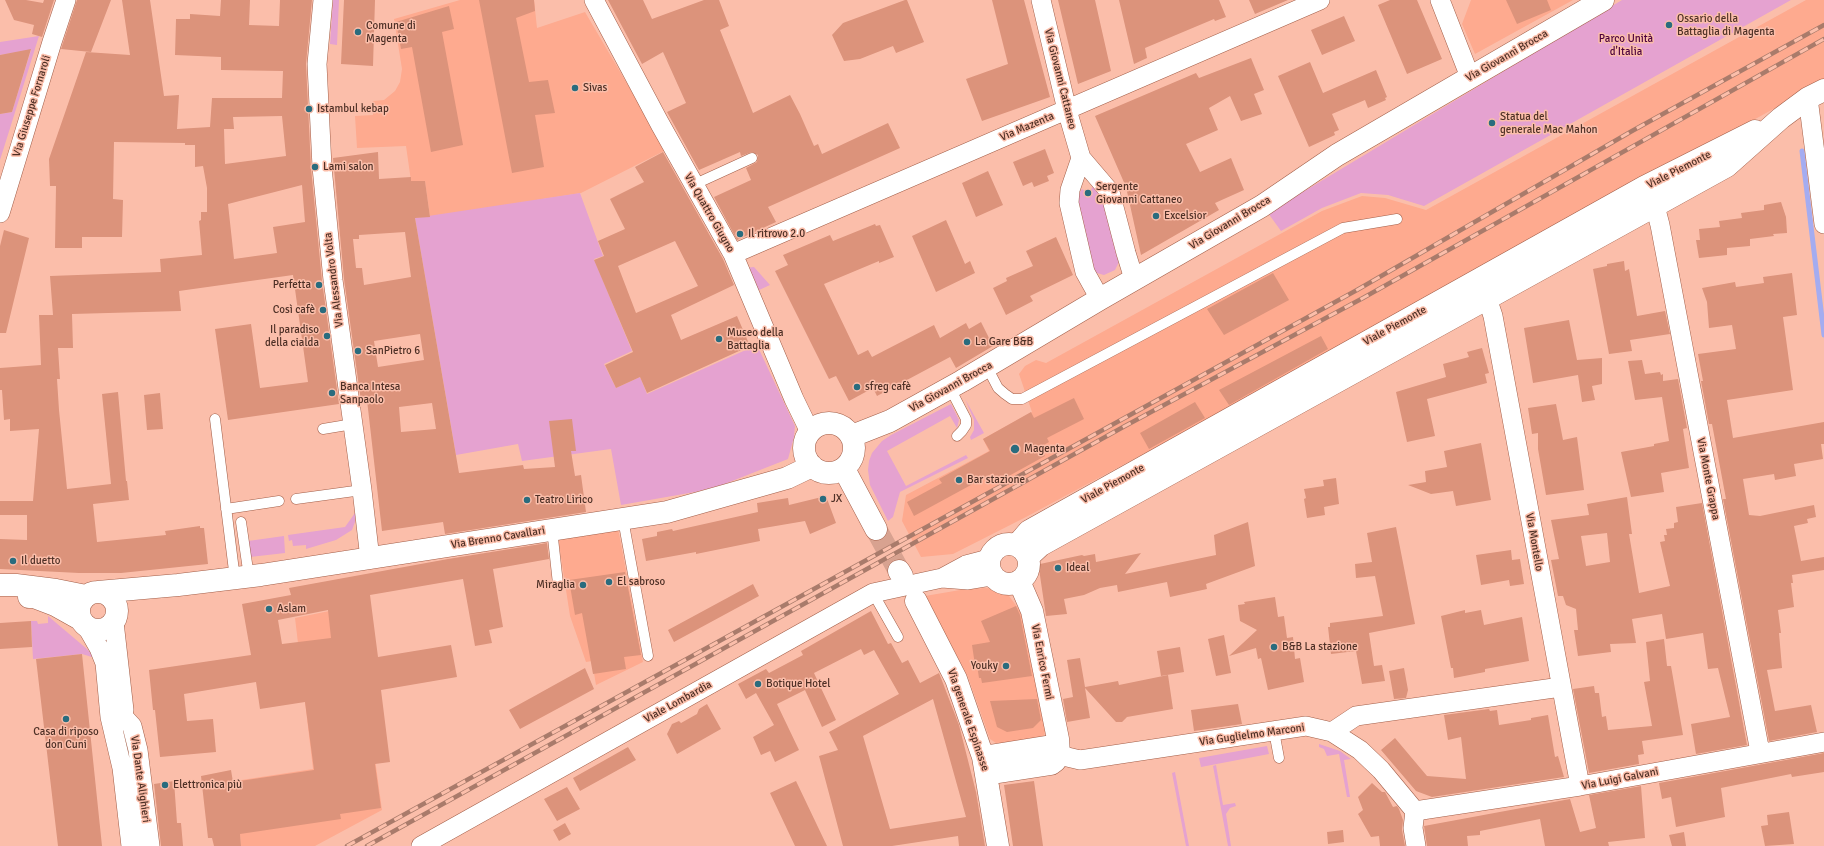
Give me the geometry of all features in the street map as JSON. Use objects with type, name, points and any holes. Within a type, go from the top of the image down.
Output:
[{"type":"street","name":"Via Giuseppe Fornaroli","points":[[0,213],[66,0]]},
{"type":"street","name":"Via Alessandro Volta","points":[[323,0],[317,64],[322,167],[332,280],[362,490],[370,559]]},
{"type":"street","name":"Via Quattro Giugno","points":[[594,0],[693,185],[733,254],[810,432]]},
{"type":"street","name":"Via Giovanni Cattaneo","points":[[1041,0],[1067,110],[1081,158],[1110,192],[1134,279]]},
{"type":"street","name":"Via Mazenta","points":[[733,254],[1320,0]]},
{"type":"street","name":"Via Giovanni Brocca","points":[[852,436],[890,421],[950,388],[1134,279],[1262,206],[1337,155],[1603,0]]},
{"type":"street","points":[[1447,4],[1470,77]]},
{"type":"street","points":[[1816,94],[1824,224]]},
{"type":"street","name":"Viale Piemonte","points":[[1023,551],[1029,531],[1481,290],[1655,206],[1727,166],[1781,118],[1816,94]]},
{"type":"street","name":"Viale Piemonte","points":[[1481,290],[1644,187],[1781,118]]},
{"type":"street","points":[[1081,158],[1070,190],[1069,203],[1085,272],[1100,299]]},
{"type":"street","name":"Via Monte Grappa","points":[[1644,187],[1655,206],[1660,224],[1760,752]]},
{"type":"street","name":"Via Montello","points":[[1481,290],[1493,316],[1580,786]]},
{"type":"street","points":[[833,423],[842,426],[852,436],[854,453],[849,464],[844,469],[829,473],[819,471],[812,466],[807,459],[804,448],[806,439],[810,432],[822,424],[833,423]]},
{"type":"street","name":"Via Brenno Cavallari","points":[[92,594],[242,578],[666,512],[787,478],[812,466]]},
{"type":"street","points":[[844,469],[876,530]]},
{"type":"street","points":[[1008,543],[1023,551],[1028,571],[1019,581],[1007,584],[999,581],[991,567],[993,551],[1008,543]]},
{"type":"street","name":"Viale Lombardia","points":[[422,846],[872,593],[942,578],[966,565],[991,567]]},
{"type":"street","name":"Via Enrico Fermi","points":[[1019,581],[1032,611],[1058,750]]},
{"type":"street","points":[[0,585],[16,585],[92,594],[107,594],[112,598],[117,607],[116,619],[103,630],[95,630],[55,605],[34,597],[10,596],[0,598]]},
{"type":"street","name":"Via Brenno Cavallari","points":[[116,619],[143,599],[178,585]]},
{"type":"street","points":[[84,623],[79,607],[92,594]]},
{"type":"street","name":"Via generale Espinasse","points":[[916,601],[956,679],[984,766],[998,846]]},
{"type":"street","name":"Via Dante Alighieri","points":[[116,619],[124,716],[122,768]]},
{"type":"street","name":"Via Dante Alighieri","points":[[84,623],[99,648],[105,663],[110,717],[122,768],[131,846]]},
{"type":"street","name":"Via Dante Alighieri","points":[[107,685],[111,691],[117,710],[132,726],[138,750],[150,846]]},
{"type":"street","points":[[1332,732],[1356,716],[1561,687]]},
{"type":"street","name":"Via Guglielmo Marconi","points":[[984,766],[1058,750],[1080,760],[1306,726],[1332,732],[1360,750],[1381,770],[1415,811]]},
{"type":"street","name":"Via Luigi Galvani","points":[[1415,811],[1580,786],[1760,752],[1824,742]]},
{"type":"street","points":[[1415,811],[1413,828],[1416,846]]},
{"type":"lane","points":[[693,185],[752,158]]},
{"type":"lane","points":[[986,367],[1001,391],[1012,399],[1022,399],[1343,228],[1397,219]]},
{"type":"lane","points":[[950,388],[966,419],[966,425],[957,436]]},
{"type":"lane","points":[[215,419],[226,509],[242,578]]},
{"type":"lane","points":[[323,429],[353,424]]},
{"type":"lane","points":[[296,499],[362,490]]},
{"type":"lane","points":[[226,509],[279,501]]},
{"type":"lane","points":[[623,519],[648,656]]},
{"type":"lane","points":[[241,522],[242,578]]},
{"type":"lane","points":[[552,529],[558,584]]},
{"type":"lane","points":[[872,593],[898,637]]},
{"type":"lane","points":[[1274,731],[1280,758]]},
{"type":"shaded area","points":[[460,0],[534,0],[537,28],[585,12],[666,150],[581,193],[430,217],[425,181],[411,181],[406,146],[357,148],[355,116],[373,115],[373,101],[384,100],[395,91],[400,82],[402,69],[394,19]]},
{"type":"shaded area","points":[[1471,0],[1573,0],[1475,54],[1462,24]]},
{"type":"shaded area","points":[[1806,0],[1824,0],[1824,81],[1350,343],[1026,517],[953,554],[921,557],[902,521],[906,495],[989,451],[983,439],[1032,412],[1019,374],[1025,366],[1036,360],[1046,363],[1322,211],[1362,196],[1385,198],[1426,210]]},
{"type":"shaded area","points":[[618,528],[643,662],[596,685],[592,661],[586,662],[570,616],[558,538]]},
{"type":"shaded area","points":[[987,588],[1000,591],[1009,596],[1024,616],[1049,724],[1044,735],[1036,741],[1005,745],[996,743],[990,739],[968,677],[925,596],[966,589]]},
{"type":"shaded area","points":[[354,606],[382,810],[315,846],[241,846],[235,781],[313,769],[295,618]]},
{"type":"green space","points":[[333,0],[339,0],[337,45],[330,44]]},
{"type":"green space","name":"Parco Unità d'Italia","points":[[1622,0],[1791,0],[1424,206],[1388,195],[1361,193],[1322,208],[1281,231],[1268,213]]},
{"type":"green space","points":[[39,36],[0,160],[0,114],[12,112],[31,50],[0,55],[0,42]]},
{"type":"green space","points":[[1093,186],[1097,187],[1102,193],[1119,262],[1115,270],[1104,275],[1093,272],[1077,197],[1082,189],[1085,191],[1091,190]]},
{"type":"green space","points":[[580,193],[603,256],[594,259],[632,351],[604,364],[616,388],[640,377],[647,394],[757,345],[795,426],[794,437],[788,459],[722,485],[695,492],[621,505],[611,449],[522,461],[518,444],[456,455],[415,218]]},
{"type":"green space","points":[[754,267],[770,285],[757,291],[745,268]]},
{"type":"green space","points":[[965,399],[984,433],[971,440],[970,437],[974,430],[974,420]]},
{"type":"green space","points":[[951,404],[959,420],[957,428],[950,416],[887,451],[906,486],[966,455],[968,458],[900,492],[893,517],[888,521],[870,485],[868,470],[872,453],[882,441],[891,435]]},
{"type":"green space","points":[[355,513],[355,522],[352,530],[336,540],[306,549],[306,545],[293,546],[292,540],[289,541],[288,535],[345,527]]},
{"type":"green space","points":[[284,536],[285,553],[250,557],[248,541]]},
{"type":"green space","points":[[48,616],[87,649],[95,658],[82,654],[33,659],[31,621],[37,621],[38,624],[48,623]]},
{"type":"green space","points":[[1319,744],[1340,751],[1351,759],[1344,760],[1350,797],[1347,797],[1339,754],[1327,756],[1324,749],[1319,747]]},
{"type":"green space","points":[[1267,746],[1269,754],[1201,767],[1199,758]]},
{"type":"green space","points":[[1216,765],[1223,805],[1235,803],[1236,806],[1230,808],[1226,814],[1231,846],[1228,846],[1213,766]]},
{"type":"green space","points":[[1175,772],[1189,846],[1186,846],[1172,773]]},
{"type":"building","points":[[5,0],[26,0],[43,3],[44,0],[54,0],[42,37],[32,34],[34,25],[14,20]]},
{"type":"building","points":[[77,0],[111,0],[91,52],[61,49]]},
{"type":"building","points":[[122,0],[150,0],[164,96],[179,95],[177,129],[210,127],[212,98],[282,98],[283,71],[221,70],[221,57],[175,55],[176,19],[190,19],[190,14],[220,16],[221,0],[250,0],[249,25],[279,26],[280,0],[312,0],[306,64],[311,168],[322,281],[339,404],[228,420],[215,329],[251,324],[260,388],[308,382],[293,275],[179,291],[181,311],[72,314],[73,348],[58,348],[60,379],[57,379],[67,489],[111,484],[102,394],[118,392],[129,500],[93,504],[97,542],[166,535],[165,531],[200,526],[200,528],[204,528],[208,564],[121,573],[79,573],[0,569],[0,539],[27,540],[27,515],[0,515],[0,501],[33,501],[39,429],[10,431],[10,419],[4,420],[2,390],[0,390],[0,368],[41,365],[39,315],[53,315],[50,276],[161,272],[160,259],[202,255],[199,221],[201,220],[201,212],[207,212],[207,188],[203,166],[195,167],[195,145],[185,145],[185,143],[114,142],[113,199],[123,200],[122,237],[82,237],[82,248],[55,248],[56,186],[50,186],[49,159],[86,52],[130,55]],"holes":[[[282,116],[286,156],[225,164],[224,129],[234,129],[233,117]],[[302,185],[305,222],[273,227],[277,253],[234,259],[228,204]]]},
{"type":"building","name":"Comune di Magenta","points":[[344,0],[375,0],[373,66],[341,64]]},
{"type":"building","points":[[479,0],[534,0],[535,11],[516,18],[529,82],[548,80],[555,113],[535,115],[544,167],[512,173]]},
{"type":"building","points":[[608,0],[643,0],[652,19],[704,0],[719,0],[729,26],[720,30],[753,113],[790,95],[814,146],[818,144],[822,154],[888,123],[900,148],[768,207],[776,222],[737,240],[714,197],[751,180],[746,168],[757,162],[758,155],[752,152],[741,156],[740,152],[699,170],[667,112],[686,103],[663,52],[642,64]]},
{"type":"building","points":[[907,0],[924,42],[896,53],[893,46],[860,59],[844,61],[832,35],[843,23]]},
{"type":"building","points":[[992,0],[1024,0],[1050,97],[982,121],[966,79],[1008,64]]},
{"type":"building","points":[[1058,0],[1095,0],[1111,71],[1078,84]]},
{"type":"building","points":[[1119,0],[1219,0],[1226,17],[1215,21],[1214,19],[1145,48],[1147,58],[1134,64]]},
{"type":"building","points":[[1249,0],[1288,0],[1255,14]]},
{"type":"building","points":[[1390,0],[1417,0],[1442,59],[1407,74],[1378,5]]},
{"type":"building","points":[[1506,0],[1547,0],[1551,10],[1517,24]]},
{"type":"building","points":[[449,6],[454,29],[442,32],[463,145],[431,152],[412,47],[401,49],[396,22]]},
{"type":"building","points":[[1344,16],[1355,41],[1322,55],[1311,30]]},
{"type":"building","points":[[31,49],[12,112],[0,114],[0,55]]},
{"type":"building","points":[[1251,58],[1264,90],[1254,94],[1262,114],[1241,121],[1230,96],[1209,108],[1218,130],[1186,144],[1200,172],[1231,158],[1244,190],[1215,203],[1219,210],[1141,255],[1126,187],[1095,116],[1196,73],[1199,78]]},
{"type":"building","points":[[1310,62],[1323,93],[1376,70],[1387,97],[1385,98],[1386,100],[1368,108],[1365,100],[1332,114],[1339,130],[1334,132],[1335,135],[1309,147],[1278,76]]},
{"type":"building","points":[[1045,149],[1054,173],[1047,176],[1049,181],[1034,187],[1032,182],[1023,186],[1013,162]]},
{"type":"building","points":[[378,152],[379,179],[411,177],[411,181],[425,181],[430,217],[415,218],[459,473],[523,465],[524,469],[555,467],[549,421],[572,419],[576,451],[571,451],[575,476],[581,475],[586,512],[445,534],[443,522],[382,531],[367,400],[361,401],[344,279],[333,158]],"holes":[[[405,232],[411,277],[364,285],[362,268],[356,268],[353,239],[359,239],[359,235]],[[420,334],[424,360],[378,367],[374,341]],[[432,403],[436,429],[401,432],[399,407]]]},
{"type":"building","points":[[663,152],[723,259],[734,285],[671,315],[681,340],[737,316],[750,346],[647,393],[640,377],[616,388],[605,365],[633,352],[594,260],[604,256],[598,241],[625,229],[610,199],[644,182],[635,167]],"holes":[[[675,241],[698,286],[636,313],[618,266]]]},
{"type":"building","points":[[988,171],[1003,205],[976,217],[962,183]]},
{"type":"building","points":[[1781,202],[1786,217],[1787,233],[1773,234],[1774,236],[1750,239],[1750,246],[1727,248],[1727,255],[1699,258],[1696,240],[1700,240],[1699,229],[1720,227],[1719,221],[1742,218],[1741,213],[1764,210],[1764,205]]},
{"type":"building","points":[[946,220],[965,264],[970,261],[975,273],[936,292],[912,236]]},
{"type":"building","points":[[875,224],[876,226],[880,225],[894,257],[879,263],[879,261],[824,284],[858,355],[868,350],[872,357],[934,325],[940,338],[966,323],[969,329],[981,322],[993,346],[956,368],[950,357],[877,396],[873,388],[849,401],[836,376],[829,379],[775,271],[788,265],[783,255],[830,235],[833,241]]},
{"type":"building","points":[[4,230],[29,238],[6,333],[0,333],[0,246]]},
{"type":"building","points":[[1056,237],[1073,275],[1030,296],[1033,301],[1006,315],[993,288],[1007,281],[1006,278],[1033,266],[1026,251]]},
{"type":"building","points":[[1624,261],[1625,271],[1629,269],[1637,316],[1665,311],[1670,334],[1630,340],[1632,351],[1609,354],[1593,269],[1607,266],[1607,264]]},
{"type":"building","points":[[1273,273],[1289,300],[1224,335],[1207,309]]},
{"type":"building","points":[[1792,273],[1797,315],[1783,317],[1793,390],[1727,400],[1733,438],[1824,422],[1824,444],[1821,444],[1823,459],[1794,464],[1796,476],[1775,480],[1774,474],[1743,479],[1749,515],[1760,516],[1814,505],[1816,517],[1807,519],[1808,523],[1794,526],[1801,561],[1824,557],[1824,570],[1792,575],[1793,583],[1791,583],[1794,607],[1778,610],[1781,633],[1779,633],[1782,668],[1767,670],[1775,711],[1811,705],[1817,732],[1769,741],[1723,499],[1726,499],[1712,424],[1709,424],[1701,381],[1703,381],[1698,354],[1736,349],[1732,325],[1709,328],[1707,302],[1702,288],[1735,282],[1736,287],[1764,283],[1763,277]]},
{"type":"building","points":[[1569,320],[1577,360],[1602,358],[1602,384],[1592,386],[1595,400],[1582,402],[1578,375],[1533,383],[1524,328]]},
{"type":"building","points":[[1321,336],[1328,349],[1229,405],[1219,390]]},
{"type":"building","points":[[1482,348],[1489,373],[1485,374],[1487,383],[1427,399],[1435,436],[1407,442],[1396,392],[1446,377],[1443,364],[1469,357],[1467,352]]},
{"type":"building","points":[[1642,360],[1645,374],[1660,372],[1661,375],[1663,374],[1663,381],[1678,379],[1687,428],[1683,429],[1689,468],[1661,473],[1664,492],[1631,497],[1621,452],[1654,446],[1654,444],[1669,441],[1662,397],[1635,400],[1628,361]]},
{"type":"building","points":[[160,393],[163,429],[147,430],[144,395]]},
{"type":"building","points":[[1074,398],[1084,419],[1047,438],[1049,442],[1040,447],[1045,456],[998,482],[993,473],[914,516],[907,502],[942,483],[939,479],[990,451],[983,439],[1031,412],[1034,418]]},
{"type":"building","points":[[1195,402],[1205,418],[1149,449],[1140,433]]},
{"type":"building","points":[[1556,404],[1563,440],[1577,437],[1584,490],[1546,495],[1538,449],[1538,433],[1532,434],[1528,408]]},
{"type":"building","points":[[1481,443],[1491,500],[1456,506],[1453,491],[1431,494],[1408,485],[1426,482],[1425,471],[1447,467],[1444,451]]},
{"type":"building","points":[[1336,478],[1339,504],[1324,507],[1325,515],[1307,518],[1304,489],[1324,486],[1323,480]]},
{"type":"building","points":[[826,496],[836,523],[810,534],[805,521],[758,529],[760,541],[696,554],[696,552],[646,561],[642,539],[657,536],[657,532],[672,529],[673,531],[758,512],[757,503],[788,498],[789,505]]},
{"type":"building","points":[[1627,497],[1632,534],[1629,534],[1639,593],[1670,586],[1660,542],[1665,541],[1664,535],[1667,535],[1666,529],[1674,528],[1674,523],[1678,522],[1676,507],[1702,503],[1747,745],[1696,754],[1691,724],[1730,717],[1718,668],[1708,669],[1703,633],[1666,639],[1662,614],[1632,619],[1636,643],[1610,644],[1611,652],[1578,656],[1574,630],[1578,630],[1576,609],[1566,605],[1563,596],[1558,596],[1551,560],[1559,559],[1551,520],[1589,515],[1587,504]],"holes":[[[1607,533],[1610,562],[1586,566],[1581,536]]]},
{"type":"building","points":[[1248,522],[1255,566],[1206,584],[1207,589],[1170,597],[1167,582],[1118,592],[1117,585],[1100,588],[1084,595],[1064,599],[1067,614],[1046,616],[1039,569],[1040,564],[1082,555],[1095,554],[1096,562],[1141,553],[1125,574],[1216,555],[1214,535]]},
{"type":"building","points":[[1396,527],[1415,624],[1369,633],[1374,666],[1382,665],[1385,681],[1362,684],[1356,651],[1331,654],[1328,627],[1330,627],[1330,623],[1383,616],[1375,576],[1356,578],[1355,564],[1372,562],[1367,533]]},
{"type":"building","points":[[547,543],[549,559],[493,569],[503,627],[489,630],[492,643],[475,646],[463,579],[370,595],[378,657],[451,645],[457,677],[381,690],[390,762],[375,764],[381,808],[340,814],[341,819],[240,834],[241,846],[214,846],[212,838],[208,838],[201,776],[231,770],[233,782],[314,770],[305,702],[260,709],[256,682],[184,694],[187,721],[213,719],[216,752],[160,757],[149,670],[251,655],[242,604],[291,595],[289,588],[448,559]],"holes":[[[328,610],[331,638],[282,644],[278,620]]]},
{"type":"building","points":[[1511,550],[1512,560],[1520,559],[1524,584],[1510,586],[1509,580],[1481,585],[1476,555]]},
{"type":"building","points":[[625,572],[641,655],[624,657],[626,669],[593,674],[582,613],[575,615],[569,580]]},
{"type":"building","points":[[753,584],[759,596],[674,642],[668,630]]},
{"type":"building","points":[[1275,597],[1278,617],[1284,616],[1287,638],[1293,637],[1295,659],[1300,658],[1304,682],[1268,690],[1261,658],[1258,659],[1256,648],[1229,656],[1257,630],[1240,621],[1238,605],[1245,604],[1244,602]]},
{"type":"building","points":[[1016,606],[1020,615],[1032,676],[982,683],[981,678],[979,678],[977,665],[975,665],[972,645],[990,642],[981,621]]},
{"type":"building","points":[[1465,610],[1465,613],[1481,610],[1484,625],[1522,617],[1529,661],[1485,669],[1485,672],[1454,678],[1441,616]]},
{"type":"building","points":[[871,611],[888,644],[891,643],[902,663],[908,660],[920,683],[939,673],[959,725],[976,792],[985,846],[959,846],[958,836],[892,846],[843,846],[819,756],[838,750],[829,732],[899,694],[874,650],[864,655],[861,649],[814,673],[836,720],[822,727],[805,690],[777,704],[799,750],[775,762],[770,751],[761,755],[753,737],[774,725],[756,693],[746,699],[738,684],[766,669],[769,673],[803,655],[801,651]],"holes":[[[933,699],[966,817],[890,829],[863,736]]]},
{"type":"building","points":[[31,621],[32,647],[0,649],[0,623]]},
{"type":"building","points":[[1224,635],[1231,673],[1216,676],[1208,639]]},
{"type":"building","points":[[1664,639],[1667,666],[1671,666],[1683,735],[1642,741],[1644,754],[1638,755],[1639,764],[1589,773],[1573,689],[1594,686],[1595,693],[1599,693],[1602,717],[1606,716],[1608,730],[1652,726],[1644,682],[1650,681],[1646,642]]},
{"type":"building","points":[[1180,647],[1184,672],[1161,676],[1157,651]]},
{"type":"building","name":"Casa di riposo don Cuni","points":[[82,654],[102,846],[58,846],[36,659]]},
{"type":"building","points":[[1080,658],[1085,687],[1118,681],[1119,685],[1168,675],[1173,709],[1127,717],[1122,722],[1116,722],[1085,688],[1090,718],[1067,722],[1063,699],[1073,697],[1067,660]]},
{"type":"building","points":[[585,668],[594,689],[520,729],[509,710]]},
{"type":"building","points":[[1404,668],[1408,690],[1406,698],[1394,699],[1389,671]]},
{"type":"building","points":[[1037,699],[1041,720],[1033,728],[1007,732],[997,727],[990,701]]},
{"type":"building","points":[[707,704],[721,729],[677,754],[667,734],[672,724],[679,721],[681,723],[697,714],[699,709]]},
{"type":"building","points":[[1238,704],[1242,724],[1194,731],[1191,710]]},
{"type":"building","points":[[1489,709],[1490,711],[1497,710],[1499,725],[1531,720],[1531,718],[1548,715],[1555,757],[1558,756],[1564,777],[1432,797],[1416,791],[1381,750],[1395,738],[1427,776],[1466,779],[1461,737],[1448,740],[1444,715]]},
{"type":"building","points":[[628,747],[636,760],[580,791],[573,778]]},
{"type":"building","points":[[1824,753],[1824,772],[1792,777],[1791,774],[1721,788],[1725,817],[1676,827],[1671,797],[1662,799],[1659,783]]},
{"type":"building","points":[[174,781],[177,823],[181,823],[183,846],[161,846],[154,784]]},
{"type":"building","points":[[796,781],[827,846],[795,846],[770,793]]},
{"type":"building","points":[[1034,781],[1043,846],[1013,846],[1004,785]]},
{"type":"building","points":[[1372,783],[1382,792],[1385,792],[1393,807],[1397,806],[1399,809],[1403,820],[1402,830],[1405,846],[1380,846],[1379,836],[1371,837],[1358,814],[1363,810],[1358,797]]},
{"type":"building","points":[[1641,786],[1645,838],[1608,842],[1609,846],[1545,846],[1540,819],[1480,831],[1480,835],[1467,836],[1468,846],[1427,846],[1424,826],[1570,799],[1580,832],[1596,828],[1589,795]]},
{"type":"building","points":[[567,787],[580,809],[557,821],[544,799]]},
{"type":"building","points":[[1789,812],[1794,844],[1765,846],[1761,826],[1768,825],[1767,815]]},
{"type":"building","points":[[565,823],[571,834],[559,841],[553,830]]},
{"type":"building","points":[[1343,830],[1344,842],[1328,844],[1327,832]]},
{"type":"building","points":[[1684,832],[1686,846],[1672,846],[1669,835]]},
{"type":"waterway","points":[[1802,151],[1824,335]]},
{"type":"tunnel","points":[[876,529],[899,571]]},
{"type":"railway","points":[[347,846],[1357,290],[1632,131],[1824,25]]},
{"type":"railway","points":[[367,846],[1125,426],[1363,298],[1824,39]]},
{"type":"place","name":"Ossario della Battaglia di Magenta","points":[[1669,25]]},
{"type":"place","name":"Comune di Magenta","points":[[358,32]]},
{"type":"place","name":"Sivas","points":[[575,88]]},
{"type":"place","name":"Istambul kebap","points":[[309,109]]},
{"type":"place","name":"Statua del generale Mac Mahon","points":[[1492,123]]},
{"type":"place","name":"Lami salon","points":[[315,167]]},
{"type":"place","name":"Sergente Giovanni Cattaneo","points":[[1088,193]]},
{"type":"place","name":"Excelsior","points":[[1156,216]]},
{"type":"place","name":"Il ritrovo 2.0","points":[[740,234]]},
{"type":"place","name":"Perfetta","points":[[319,285]]},
{"type":"place","name":"Così cafè","points":[[323,310]]},
{"type":"place","name":"Il paradiso della cialda","points":[[327,336]]},
{"type":"place","name":"Museo della Battaglia","points":[[719,339]]},
{"type":"place","name":"La Gare B&B","points":[[967,342]]},
{"type":"place","name":"SanPietro 6","points":[[358,351]]},
{"type":"place","name":"sfreg cafè","points":[[857,387]]},
{"type":"place","name":"Banca Intesa Sanpaolo","points":[[332,393]]},
{"type":"place","name":"Magenta","points":[[1015,449]]},
{"type":"place","name":"Bar stazione","points":[[959,480]]},
{"type":"place","name":"JX","points":[[823,499]]},
{"type":"place","name":"Teatro Lirico","points":[[527,500]]},
{"type":"place","name":"Il duetto","points":[[13,561]]},
{"type":"place","name":"Ideal","points":[[1058,568]]},
{"type":"place","name":"El sabroso","points":[[609,582]]},
{"type":"place","name":"Miraglia","points":[[583,585]]},
{"type":"place","name":"Aslam","points":[[269,609]]},
{"type":"place","name":"B&B La stazione","points":[[1274,647]]},
{"type":"place","name":"Youky","points":[[1006,666]]},
{"type":"place","name":"Botique Hotel","points":[[758,684]]},
{"type":"place","name":"Casa di riposo don Cuni","points":[[66,719]]},
{"type":"place","name":"Elettronica più","points":[[165,785]]}]
